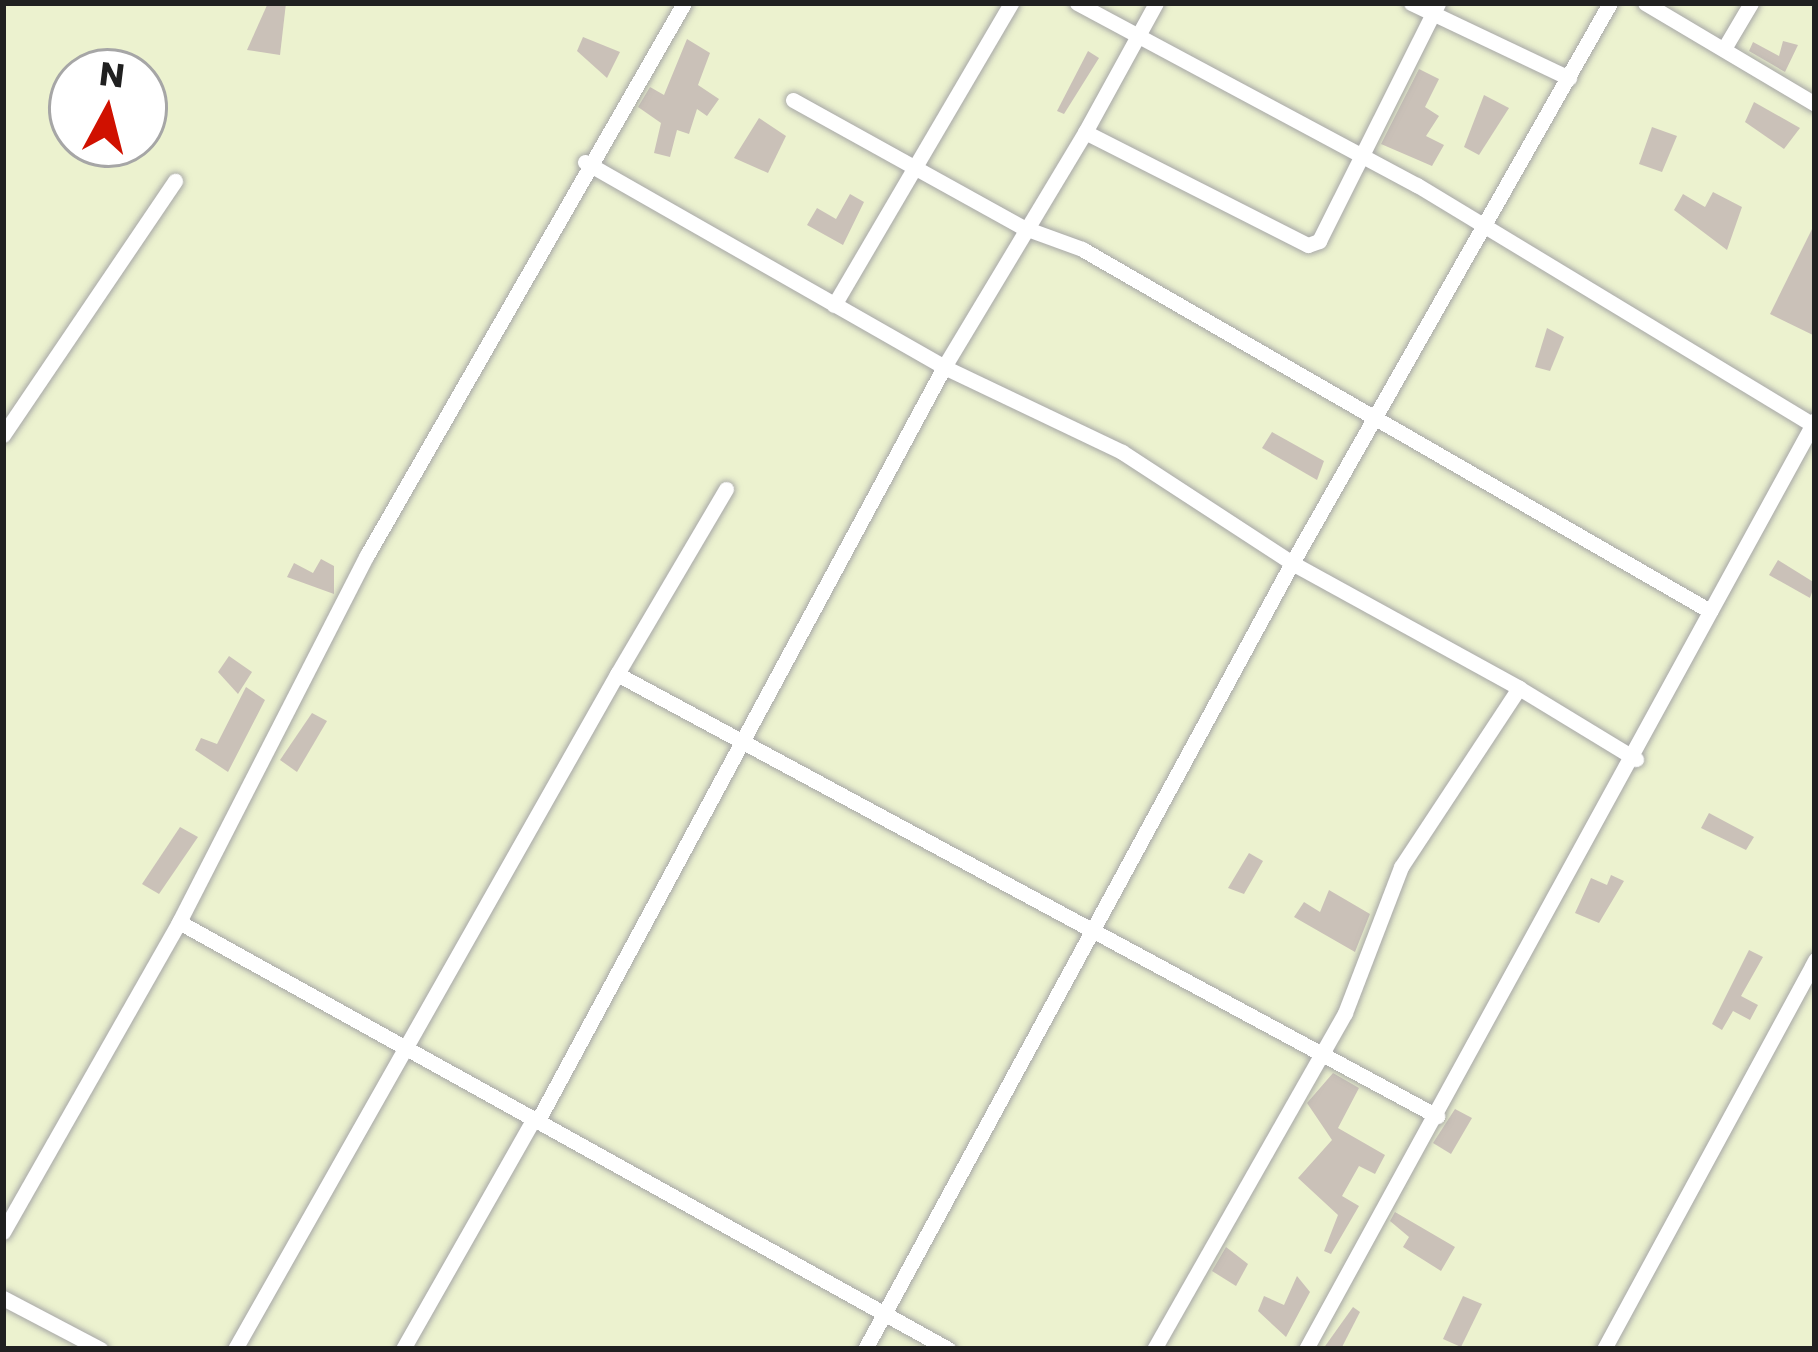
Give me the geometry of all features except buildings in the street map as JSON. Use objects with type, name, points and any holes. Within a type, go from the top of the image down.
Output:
[{"type":"street","points":[[3,1232],[179,922],[367,555],[585,162],[684,3]]},
{"type":"street","points":[[834,304],[920,169],[1011,3]]},
{"type":"street","points":[[1078,3],[1361,153],[1814,422],[1710,610],[1636,759],[1306,1349]]},
{"type":"street","points":[[403,1349],[746,742],[1022,227],[1084,132],[1156,3]]},
{"type":"street","points":[[1412,3],[1435,8],[1569,78]]},
{"type":"street","points":[[865,1349],[1292,562],[1610,3]]},
{"type":"street","points":[[1645,3],[1815,104]]},
{"type":"street","points":[[1725,47],[1751,3]]},
{"type":"street","points":[[1084,132],[1308,245],[1318,241],[1435,8]]},
{"type":"street","points":[[793,100],[1022,227],[1082,249],[1710,610]]},
{"type":"street","points":[[585,162],[944,367],[1122,452],[1292,562],[1636,759]]},
{"type":"street","points":[[3,434],[175,181]]},
{"type":"street","points":[[235,1349],[726,490]]},
{"type":"street","points":[[617,674],[1437,1116]]},
{"type":"street","points":[[1154,1349],[1321,1057],[1380,936],[1401,867],[1519,688]]},
{"type":"street","points":[[179,922],[403,1055],[535,1121],[948,1349]]},
{"type":"street","points":[[1604,1349],[1815,960]]},
{"type":"street","points":[[3,1298],[100,1349]]},
{"type":"green space","points":[[3,3],[1815,3],[1815,1349],[3,1349]]}]
